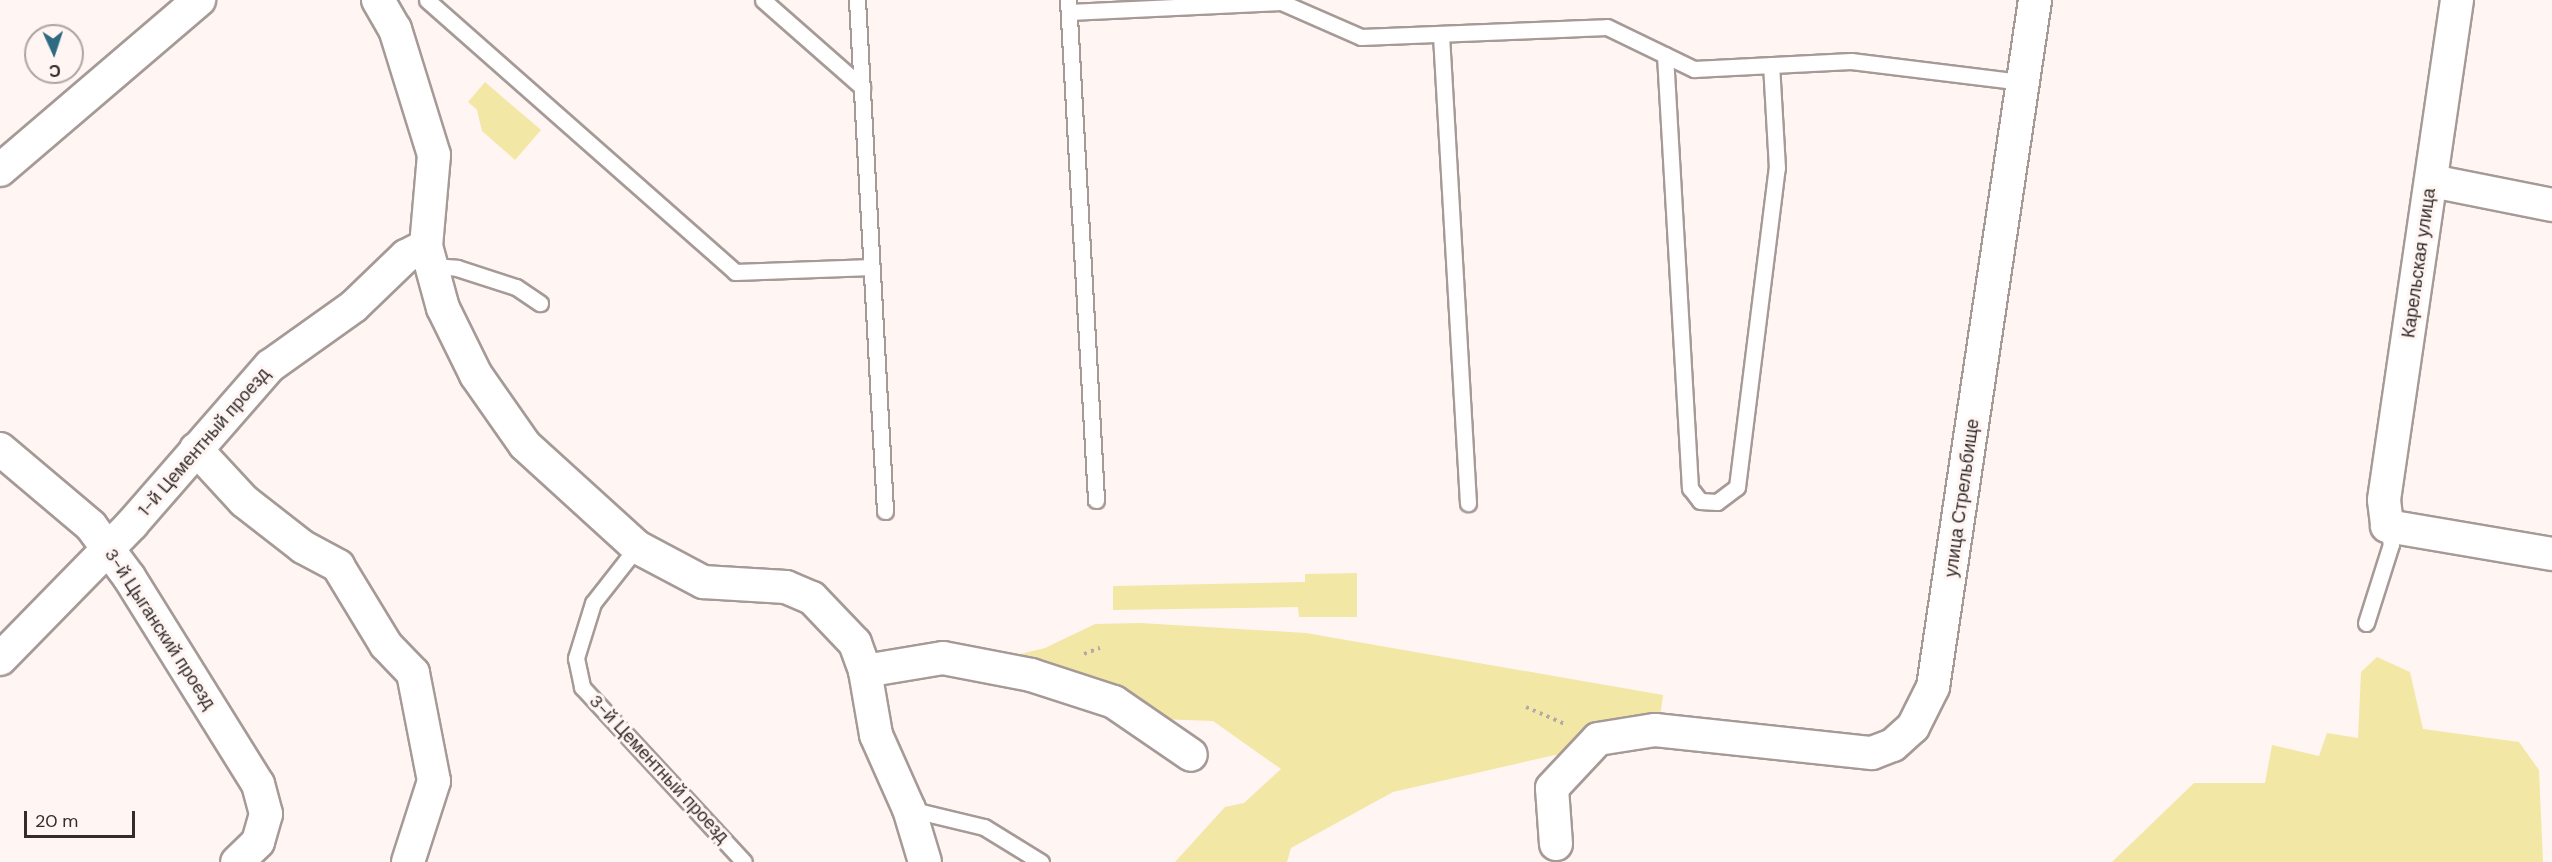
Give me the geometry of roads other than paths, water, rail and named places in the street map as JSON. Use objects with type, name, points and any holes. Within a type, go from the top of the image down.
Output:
[{"type":"street","points":[[0,170],[199,0]]},
{"type":"street","points":[[378,0],[395,29],[434,155],[429,256],[443,308],[476,375],[525,445],[637,547],[703,582],[786,587],[812,598],[855,643],[865,671],[876,735],[909,809],[925,862]]},
{"type":"street","name":"улица Стрельбище","points":[[1557,844],[1552,788],[1598,739],[1655,730],[1872,753],[1893,745],[1913,727],[1933,687],[2035,0]]},
{"type":"street","name":"Карельская улица","points":[[2387,526],[2384,500],[2457,0]]},
{"type":"street","points":[[2432,181],[2552,205]]},
{"type":"street","name":"1-й Цементный проезд","points":[[0,659],[107,548],[270,366],[354,306],[406,256],[429,256]]},
{"type":"street","name":"3-й Цыганский проезд","points":[[0,448],[91,526],[258,784],[266,814],[247,852]]},
{"type":"street","points":[[196,449],[244,501],[303,547],[338,566],[386,645],[413,673],[434,781],[408,862]]},
{"type":"street","points":[[2387,526],[2552,554]]},
{"type":"street","points":[[865,671],[943,657],[1031,675],[1113,702],[1191,755]]},
{"type":"lane","points":[[427,0],[735,272],[872,267]]},
{"type":"lane","points":[[764,0],[862,87]]},
{"type":"lane","points":[[857,0],[885,511]]},
{"type":"lane","points":[[1096,500],[1069,6],[1281,2],[1361,37],[1606,27],[1694,69],[1851,61],[2023,82]]},
{"type":"lane","points":[[1441,35],[1468,503]]},
{"type":"lane","points":[[1665,55],[1690,488],[1700,501],[1717,502],[1737,487],[1777,168],[1771,65]]},
{"type":"lane","points":[[429,256],[457,268],[516,287],[540,303]]},
{"type":"lane","points":[[2366,623],[2391,544],[2387,526]]},
{"type":"lane","name":"3-й Цементный проезд","points":[[637,547],[593,603],[576,658],[582,687],[744,862]]},
{"type":"lane","points":[[909,809],[984,827],[1041,862]]}]
